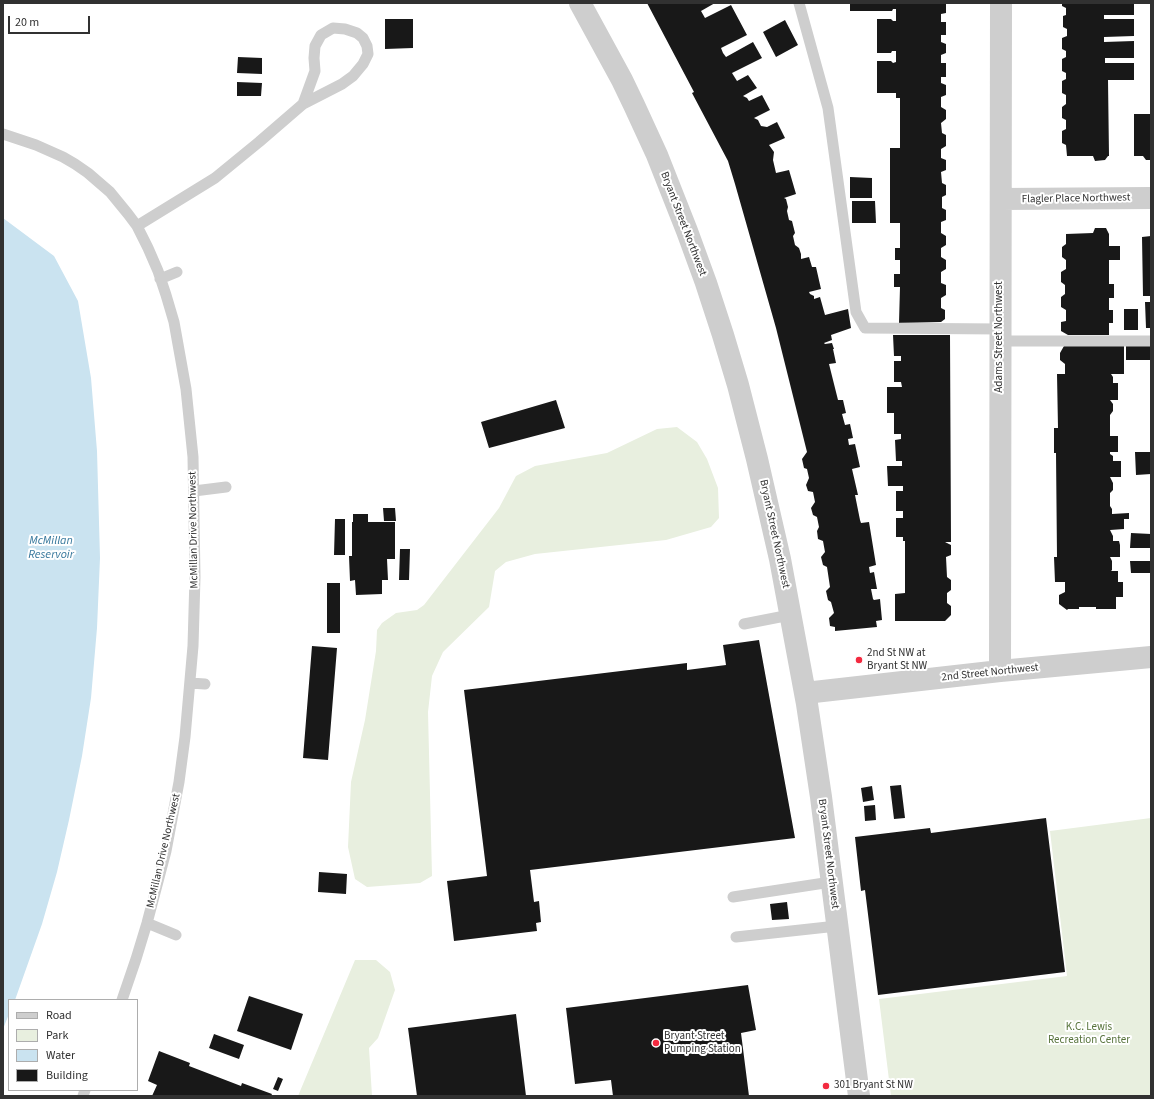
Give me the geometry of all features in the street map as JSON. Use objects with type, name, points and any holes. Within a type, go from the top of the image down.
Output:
[{"type":"street","name":"Bryant Street Northwest","points":[[580,3],[622,80],[688,231],[736,378],[757,459],[780,559],[805,693],[821,797],[859,1096]]},
{"type":"street","name":"Adams Street Northwest","points":[[1000,671],[1001,3]]},
{"type":"street","name":"Flagler Place Northwest","points":[[1001,199],[1151,198]]},
{"type":"street","name":"2nd Street Northwest","points":[[805,693],[1151,656]]},
{"type":"lane","points":[[799,3],[828,108],[856,312],[864,328],[1151,341]]},
{"type":"lane","points":[[137,226],[215,178],[303,104],[342,84],[353,76],[363,64],[368,54],[367,46],[363,38],[356,33],[345,29],[333,28],[321,35],[315,46],[315,71],[303,104]]},
{"type":"lane","name":"McMillan Drive Northwest","points":[[3,134],[36,145],[75,164],[110,192],[137,226],[148,248],[160,279],[174,322],[185,382],[194,491],[194,600],[190,683],[180,782],[166,851],[147,923],[122,999]]},
{"type":"lane","points":[[160,279],[177,272]]},
{"type":"lane","points":[[194,491],[226,487]]},
{"type":"lane","points":[[744,624],[790,615]]},
{"type":"lane","points":[[190,683],[204,684]]},
{"type":"lane","points":[[733,897],[831,882]]},
{"type":"lane","points":[[147,923],[176,935]]},
{"type":"lane","points":[[736,936],[837,926]]},
{"type":"green space","points":[[677,427],[697,442],[707,459],[718,488],[719,518],[711,527],[666,540],[535,554],[506,562],[495,571],[489,607],[443,652],[432,676],[428,712],[432,876],[420,883],[367,887],[355,879],[348,847],[351,782],[365,720],[376,651],[377,630],[382,623],[396,613],[417,610],[424,605],[499,508],[516,476],[535,466],[607,453],[657,429]]},
{"type":"green space","name":"K.C. Lewis Recreation Center","points":[[1151,818],[1151,1096],[891,1096],[879,999],[1067,976],[1050,831]]},
{"type":"green space","points":[[355,960],[376,960],[390,972],[395,990],[378,1038],[369,1048],[372,1096],[298,1096]]},
{"type":"water","name":"McMillan Reservoir","points":[[3,218],[54,256],[78,301],[91,378],[97,451],[100,558],[97,628],[91,698],[82,756],[69,820],[57,872],[42,924],[15,999],[8,999],[8,1016],[3,1029]]},
{"type":"building","points":[[647,3],[715,3],[701,11],[705,18],[731,5],[747,35],[721,48],[723,53],[726,57],[753,42],[762,58],[732,73],[737,81],[748,75],[757,88],[743,96],[749,101],[762,95],[770,110],[754,118],[758,120],[761,126],[767,127],[777,122],[785,138],[769,145],[774,152],[773,160],[776,173],[789,170],[796,194],[784,198],[786,199],[788,207],[787,211],[789,220],[792,221],[795,233],[793,236],[795,245],[799,248],[801,259],[809,257],[812,267],[816,267],[821,289],[809,292],[814,296],[814,299],[820,297],[825,315],[848,309],[851,328],[831,335],[832,340],[824,343],[832,343],[834,349],[836,363],[829,364],[838,400],[843,400],[846,413],[842,414],[845,425],[850,424],[853,438],[848,439],[849,445],[855,444],[860,467],[852,469],[858,495],[855,495],[860,520],[861,523],[869,522],[876,565],[869,567],[870,573],[874,572],[877,589],[871,589],[873,599],[880,599],[882,620],[876,621],[877,627],[835,631],[835,627],[830,626],[829,618],[834,613],[826,591],[830,587],[827,567],[823,565],[821,557],[825,552],[823,541],[818,539],[817,531],[819,527],[817,517],[813,515],[811,508],[815,502],[813,492],[808,491],[806,485],[809,478],[807,469],[804,468],[802,459],[807,452],[776,328],[735,184],[728,161],[692,93],[694,92]]},
{"type":"building","points":[[850,3],[946,3],[946,13],[941,14],[941,22],[946,22],[946,35],[941,35],[941,42],[946,44],[946,53],[941,55],[941,63],[946,63],[946,77],[941,77],[941,83],[946,85],[946,95],[941,97],[941,107],[946,110],[946,119],[941,123],[942,133],[946,135],[946,146],[941,149],[941,158],[946,160],[946,170],[941,172],[942,183],[946,185],[946,195],[942,197],[942,208],[946,210],[946,220],[941,222],[941,233],[946,236],[946,245],[941,248],[941,257],[946,260],[946,269],[941,272],[941,283],[946,285],[946,295],[941,298],[941,308],[945,310],[945,319],[941,322],[899,323],[900,287],[894,287],[894,274],[900,274],[900,260],[895,260],[895,248],[900,248],[900,223],[890,223],[890,148],[900,148],[900,98],[896,98],[896,93],[877,93],[877,61],[896,62],[896,51],[892,51],[891,53],[877,53],[877,19],[891,19],[896,21],[896,9],[893,9],[892,11],[850,11]]},
{"type":"building","points":[[1062,3],[1134,3],[1134,15],[1104,15],[1104,19],[1134,19],[1134,36],[1104,37],[1104,42],[1134,41],[1134,58],[1105,58],[1105,63],[1134,63],[1134,80],[1108,80],[1109,156],[1105,160],[1095,161],[1093,156],[1067,156],[1066,145],[1062,143],[1062,131],[1066,129],[1066,120],[1062,118],[1062,107],[1066,104],[1066,95],[1062,93],[1062,81],[1066,79],[1066,73],[1062,71],[1062,59],[1066,57],[1066,51],[1062,49],[1062,38],[1067,36],[1067,29],[1063,27],[1063,16],[1066,15],[1066,8],[1062,6]]},
{"type":"building","points":[[385,19],[413,19],[413,48],[385,49]]},
{"type":"building","points":[[785,20],[798,45],[776,57],[763,32]]},
{"type":"building","points":[[238,57],[262,58],[262,74],[237,73]]},
{"type":"building","points":[[237,82],[262,83],[261,96],[237,96]]},
{"type":"building","points":[[1134,114],[1151,114],[1151,160],[1146,160],[1143,156],[1134,156]]},
{"type":"building","points":[[850,177],[872,178],[872,198],[850,198]]},
{"type":"building","points":[[852,201],[875,201],[876,223],[852,223]]},
{"type":"building","points":[[1095,228],[1106,228],[1109,234],[1109,246],[1120,246],[1120,260],[1109,260],[1109,284],[1114,284],[1114,298],[1109,298],[1109,310],[1113,310],[1113,323],[1109,323],[1109,335],[1068,335],[1061,331],[1061,322],[1066,321],[1066,310],[1061,307],[1061,297],[1065,294],[1065,285],[1061,282],[1061,272],[1066,269],[1066,260],[1062,257],[1062,247],[1066,244],[1066,234],[1093,233]]},
{"type":"building","points":[[1151,236],[1151,296],[1143,296],[1142,237]]},
{"type":"building","points":[[1145,302],[1151,302],[1151,328],[1146,328]]},
{"type":"building","points":[[1124,309],[1138,309],[1138,330],[1124,330]]},
{"type":"building","points":[[893,335],[950,335],[951,542],[945,542],[951,545],[951,555],[946,557],[947,577],[951,580],[951,590],[947,593],[947,603],[951,606],[951,615],[945,621],[895,621],[895,594],[905,593],[905,541],[903,541],[903,537],[896,537],[896,518],[903,518],[903,511],[896,511],[896,491],[903,491],[903,486],[888,486],[887,466],[902,466],[902,461],[896,461],[895,440],[901,439],[901,434],[894,434],[894,413],[887,413],[887,387],[902,387],[901,382],[894,382],[894,361],[901,361],[901,356],[894,356]]},
{"type":"building","points":[[1064,346],[1124,346],[1124,374],[1111,374],[1113,377],[1113,383],[1118,383],[1118,400],[1110,400],[1113,404],[1113,411],[1110,415],[1110,436],[1118,436],[1118,452],[1110,452],[1110,454],[1113,456],[1113,461],[1121,461],[1121,477],[1110,477],[1113,483],[1113,490],[1110,493],[1110,506],[1112,509],[1112,514],[1129,513],[1129,519],[1124,519],[1124,529],[1110,530],[1113,536],[1113,541],[1119,541],[1120,545],[1120,557],[1110,557],[1112,561],[1111,571],[1118,571],[1118,582],[1123,582],[1123,597],[1116,597],[1116,609],[1079,607],[1079,609],[1067,610],[1059,604],[1059,595],[1065,592],[1065,582],[1055,582],[1054,557],[1057,557],[1056,453],[1054,453],[1054,428],[1058,428],[1057,374],[1065,374],[1065,364],[1060,360],[1060,353]]},
{"type":"building","points":[[1126,346],[1151,346],[1151,360],[1126,360]]},
{"type":"building","points":[[556,400],[565,428],[489,448],[481,422]]},
{"type":"building","points":[[1135,452],[1151,452],[1151,474],[1136,475]]},
{"type":"building","points":[[383,508],[395,508],[396,521],[384,521]]},
{"type":"building","points":[[353,514],[368,514],[368,522],[395,522],[395,559],[387,559],[388,580],[382,580],[382,594],[356,595],[355,580],[350,581],[349,556],[352,556]]},
{"type":"building","points":[[335,519],[345,519],[345,555],[334,555]]},
{"type":"building","points":[[1131,533],[1151,534],[1151,548],[1130,548]]},
{"type":"building","points":[[400,549],[410,549],[409,580],[399,580]]},
{"type":"building","points":[[1130,561],[1151,561],[1151,573],[1131,573]]},
{"type":"building","points":[[327,583],[340,583],[340,633],[327,633]]},
{"type":"building","points":[[759,640],[795,838],[530,870],[534,902],[539,901],[541,922],[536,923],[537,931],[454,941],[447,881],[487,876],[464,690],[687,663],[687,670],[726,665],[723,645]]},
{"type":"building","points":[[312,646],[337,648],[328,760],[303,758]]},
{"type":"building","points":[[901,785],[905,818],[894,819],[890,786]]},
{"type":"building","points":[[872,786],[874,800],[863,802],[861,788]]},
{"type":"building","points":[[875,805],[876,820],[865,821],[864,806]]},
{"type":"building","points":[[1046,818],[1065,972],[878,995],[865,890],[861,891],[855,837],[930,828],[931,833]]},
{"type":"building","points":[[319,872],[347,874],[346,894],[318,892]]},
{"type":"building","points":[[787,902],[789,919],[772,920],[770,904]]},
{"type":"building","name":"Bryant Street Pumping Station","points":[[748,985],[756,1030],[741,1033],[749,1096],[613,1096],[611,1080],[575,1084],[566,1008]]},
{"type":"building","points":[[249,996],[303,1014],[291,1050],[237,1031]]},
{"type":"building","points":[[516,1014],[526,1096],[417,1096],[408,1028]]},
{"type":"building","points":[[214,1034],[244,1045],[239,1059],[209,1048]]},
{"type":"building","points":[[159,1051],[190,1063],[189,1066],[241,1086],[242,1083],[272,1094],[271,1096],[152,1096],[157,1085],[148,1081]]},
{"type":"building","points":[[278,1077],[283,1079],[278,1091],[273,1089]]},
{"type":"place","name":"2nd St NW at Bryant St NW","points":[[859,660]]},
{"type":"place","name":"Bryant Street Pumping Station","points":[[656,1043]]},
{"type":"place","name":"301 Bryant St NW","points":[[826,1086]]}]
